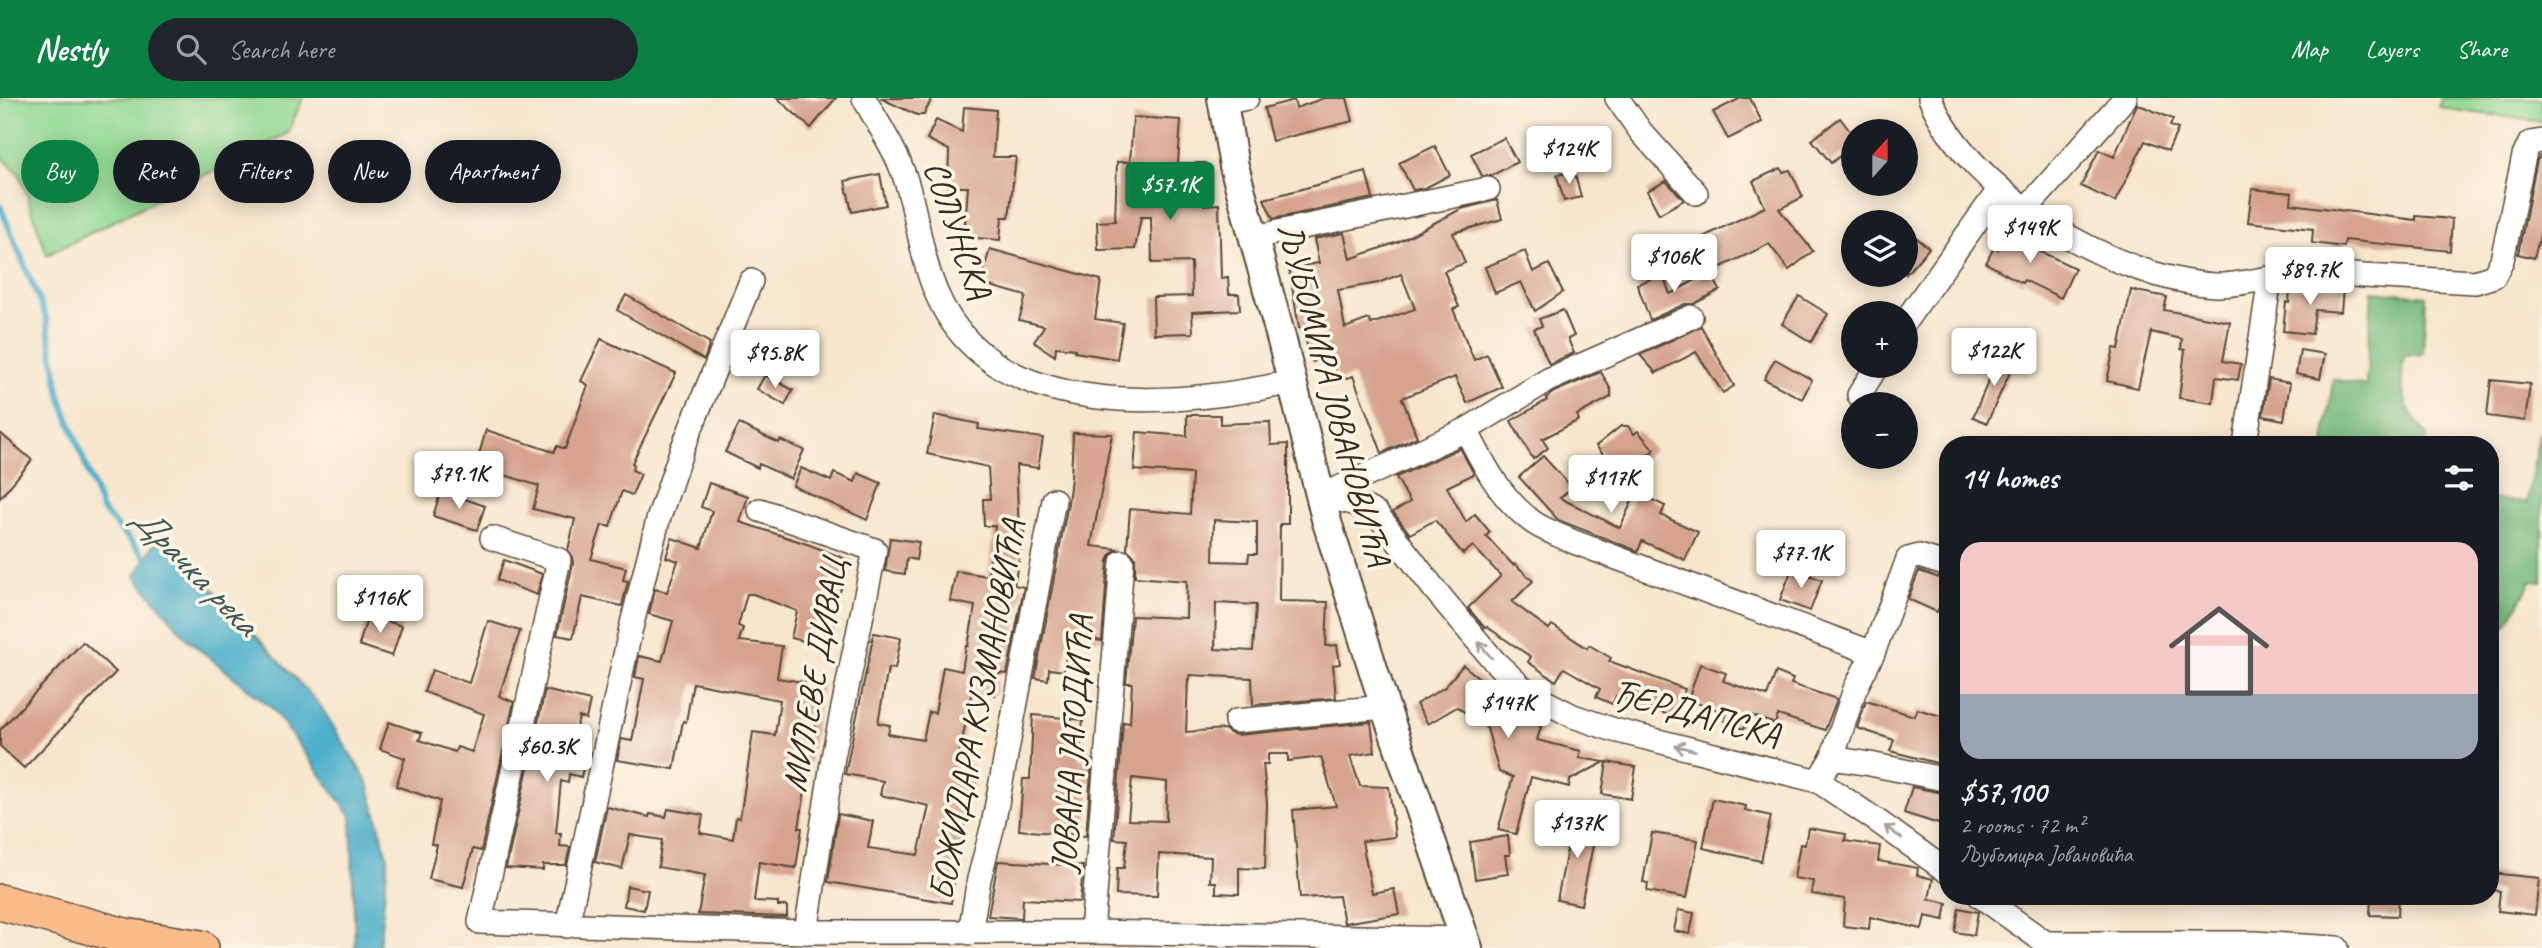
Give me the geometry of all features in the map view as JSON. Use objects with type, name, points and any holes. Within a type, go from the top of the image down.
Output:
[{"type":"main road","points":[[0,902],[125,936],[201,948]]},
{"type":"street","name":"СОЛУНСКА","points":[[864,98],[900,163],[936,293],[962,336],[1000,365],[1055,390],[1113,399],[1168,400],[1293,382]]},
{"type":"street","points":[[1617,98],[1641,132],[1696,193]]},
{"type":"street","points":[[1930,98],[1939,119],[1999,190],[2058,231],[2107,256],[2162,275],[2217,285],[2296,274],[2475,282],[2494,276],[2502,260],[2524,156],[2530,143],[2542,141]]},
{"type":"street","points":[[2026,209],[2125,98]]},
{"type":"street","name":"ЉУБОМИРА ЈОВАНОВИЋА","points":[[1231,100],[1234,166],[1293,382],[1326,519],[1385,707],[1466,944]]},
{"type":"street","points":[[1254,237],[1488,190]]},
{"type":"street","points":[[1918,303],[1999,190]]},
{"type":"street","points":[[2246,436],[2270,278]]},
{"type":"street","points":[[566,926],[630,632],[658,520],[681,452],[751,281]]},
{"type":"street","points":[[1321,496],[1466,430],[1548,380],[1691,317]]},
{"type":"street","points":[[1466,430],[1488,474],[1531,521],[1574,542],[1873,653]]},
{"type":"street","name":"ЂЕРДАПСКА","points":[[1321,496],[1365,506],[1377,514],[1495,662],[1528,692],[1549,704],[1614,730],[1818,781],[1939,866]]},
{"type":"street","name":"БОЖИДАРА КУЗМАНОВИЋА","points":[[970,933],[1054,500]]},
{"type":"street","name":"МИЛЕВЕ ДИВАЦ","points":[[760,510],[875,550],[833,757],[806,932]]},
{"type":"street","points":[[492,538],[559,560],[480,922],[806,932],[1092,932],[1466,944]]},
{"type":"street","points":[[1818,781],[1832,758],[1855,689],[1873,653],[1908,559],[1919,556],[1939,562]]},
{"type":"street","name":"ЈОВАНА ЈАГОДИЋА","points":[[1092,932],[1122,562]]},
{"type":"street","points":[[1236,721],[1385,707]]},
{"type":"street","points":[[1832,758],[1939,778]]},
{"type":"street","points":[[1993,905],[2050,946],[2254,943],[2337,948]]},
{"type":"green space","points":[[0,98],[303,98],[288,133],[274,140],[214,140],[214,170],[200,178],[200,140],[113,140],[113,203],[150,203],[47,255],[29,203],[99,203],[99,140],[21,140],[21,178],[0,155]]},
{"type":"green space","points":[[2441,98],[2542,98],[2542,122],[2439,108]]},
{"type":"green space","points":[[2372,291],[2426,296],[2423,354],[2404,356],[2402,379],[2408,407],[2427,436],[2325,436],[2333,379],[2366,386]]},
{"type":"green space","points":[[2539,434],[2542,434],[2542,582],[2530,581],[2506,625],[2499,626],[2499,500],[2527,502]]},
{"type":"water","points":[[161,533],[320,705],[368,783],[388,859],[379,948],[355,948],[351,816],[272,708],[188,640],[135,576]]},
{"type":"building","points":[[777,98],[836,98],[811,128]]},
{"type":"building","points":[[880,98],[932,98],[924,115],[917,115]]},
{"type":"building","points":[[1324,98],[1347,98],[1353,121],[1272,141],[1264,108],[1294,100],[1296,108]]},
{"type":"building","points":[[1741,98],[1750,98],[1762,122],[1728,139],[1713,112]]},
{"type":"building","points":[[2137,104],[2173,119],[2170,126],[2178,129],[2168,151],[2145,141],[2115,202],[2081,186],[2099,150],[2114,157]]},
{"type":"building","points":[[964,107],[996,110],[993,157],[1016,157],[1009,217],[1002,217],[1000,240],[964,237],[968,187],[948,187],[949,150],[927,139],[936,120],[962,132]]},
{"type":"building","points":[[1133,117],[1181,120],[1178,163],[1206,163],[1204,205],[1219,204],[1221,278],[1228,277],[1229,294],[1239,294],[1240,310],[1192,312],[1193,333],[1154,334],[1153,297],[1192,296],[1191,262],[1152,263],[1151,217],[1141,217],[1135,249],[1098,250],[1097,222],[1115,221],[1117,162],[1130,162]]},
{"type":"building","points":[[1841,119],[1841,155],[1831,163],[1812,140]]},
{"type":"building","points":[[1504,138],[1517,162],[1491,176],[1482,176],[1471,154]]},
{"type":"building","points":[[1435,146],[1450,175],[1425,188],[1413,190],[1399,163]]},
{"type":"building","points":[[2542,155],[2542,227],[2534,258],[2518,254],[2537,160]]},
{"type":"building","points":[[1781,168],[1783,172],[1790,170],[1803,197],[1779,209],[1813,251],[1789,270],[1769,244],[1715,270],[1699,239],[1765,207],[1753,181]]},
{"type":"building","points":[[1574,171],[1581,197],[1564,201],[1557,175]]},
{"type":"building","points":[[1366,172],[1373,198],[1273,219],[1264,199]]},
{"type":"building","points":[[880,174],[886,205],[852,212],[845,181]]},
{"type":"building","points":[[1666,181],[1684,200],[1659,214],[1647,191]]},
{"type":"building","points":[[2252,189],[2292,193],[2291,204],[2416,220],[2416,216],[2452,219],[2450,251],[2345,240],[2344,247],[2312,243],[2313,229],[2248,222]]},
{"type":"building","points":[[1497,200],[1502,219],[1453,233],[1465,263],[1444,271],[1459,307],[1453,309],[1474,360],[1487,354],[1502,387],[1467,403],[1455,377],[1402,398],[1417,437],[1382,453],[1353,376],[1339,381],[1332,361],[1329,362],[1327,356],[1313,362],[1299,328],[1289,268],[1319,263],[1314,239],[1344,233],[1350,259],[1398,242],[1461,209]],"holes":[[[1401,274],[1415,309],[1371,324],[1369,319],[1345,328],[1338,290],[1378,283]]]},
{"type":"building","points":[[2008,230],[2041,247],[2039,251],[2075,268],[2061,298],[2024,280],[2022,283],[1986,263],[1994,247],[1998,249]]},
{"type":"building","points":[[1918,239],[1929,248],[1918,260]]},
{"type":"building","points":[[990,249],[1101,280],[1095,319],[1123,323],[1117,359],[1056,347],[1055,356],[1034,342],[1044,326],[1019,320],[1026,296],[980,283]]},
{"type":"building","points":[[1525,251],[1533,272],[1549,264],[1563,292],[1535,311],[1521,282],[1495,293],[1485,267]]},
{"type":"building","points":[[1710,272],[1720,290],[1694,304],[1685,304],[1650,320],[1637,284],[1663,275],[1670,294]]},
{"type":"building","points":[[2343,288],[2341,312],[2315,310],[2312,334],[2283,331],[2290,289]]},
{"type":"building","points":[[2131,290],[2167,297],[2164,310],[2230,322],[2223,361],[2241,364],[2238,380],[2216,377],[2213,403],[2179,398],[2185,350],[2181,349],[2182,339],[2151,332],[2138,388],[2107,381],[2114,348],[2119,349]]},
{"type":"building","points":[[626,295],[710,343],[704,360],[617,310]]},
{"type":"building","points":[[1799,296],[1828,314],[1811,342],[1782,324]]},
{"type":"building","points":[[1563,310],[1574,336],[1568,339],[1574,353],[1549,364],[1534,329],[1542,326],[1539,319]]},
{"type":"building","points":[[1701,326],[1734,386],[1723,393],[1696,352],[1656,373],[1640,355]]},
{"type":"building","points":[[601,339],[676,373],[632,463],[632,470],[641,474],[632,495],[622,491],[610,527],[602,525],[591,559],[626,568],[623,580],[628,581],[622,606],[582,597],[573,638],[557,635],[573,563],[568,550],[575,519],[533,509],[539,486],[483,468],[485,460],[478,458],[486,430],[554,452],[557,446],[565,449],[588,385],[581,381]]},
{"type":"building","points":[[2300,350],[2325,354],[2320,379],[2296,374]]},
{"type":"building","points":[[2000,354],[2015,361],[1987,423],[1973,417]]},
{"type":"building","points":[[1775,359],[1812,380],[1802,399],[1764,379]]},
{"type":"building","points":[[1601,372],[1611,390],[1611,397],[1577,415],[1579,420],[1542,439],[1548,448],[1533,459],[1511,421],[1547,400],[1554,392]]},
{"type":"building","points":[[765,375],[793,390],[785,405],[757,389]]},
{"type":"building","points":[[2269,379],[2290,383],[2284,420],[2263,416]]},
{"type":"building","points":[[2491,380],[2530,384],[2525,421],[2487,416]]},
{"type":"building","points":[[935,415],[979,424],[978,429],[1043,438],[1038,468],[1016,465],[1019,531],[1024,532],[1014,585],[1024,587],[1007,674],[999,673],[995,695],[972,691],[957,766],[976,769],[959,848],[951,903],[828,882],[838,814],[873,821],[868,848],[918,855],[929,806],[880,795],[883,781],[845,774],[874,633],[901,638],[895,669],[888,668],[878,723],[890,725],[888,734],[923,740],[929,712],[935,713],[943,667],[962,671],[968,646],[975,606],[950,601],[956,571],[988,576],[995,526],[984,526],[983,499],[990,499],[988,467],[927,454]]},
{"type":"building","points":[[1187,415],[1220,415],[1220,424],[1270,422],[1271,445],[1288,444],[1288,524],[1280,524],[1279,601],[1328,602],[1326,646],[1337,645],[1340,664],[1333,665],[1336,698],[1253,705],[1252,678],[1190,675],[1186,732],[1224,729],[1237,735],[1371,722],[1375,752],[1350,756],[1360,786],[1389,787],[1395,837],[1362,841],[1372,893],[1394,889],[1399,914],[1344,923],[1339,896],[1300,898],[1293,810],[1336,806],[1321,757],[1288,761],[1288,754],[1268,754],[1268,764],[1263,764],[1267,803],[1265,869],[1239,868],[1239,894],[1216,893],[1216,882],[1210,882],[1211,857],[1159,854],[1157,896],[1116,895],[1117,868],[1124,868],[1127,840],[1114,839],[1123,722],[1130,723],[1132,683],[1126,683],[1132,616],[1186,618],[1187,581],[1135,577],[1135,557],[1127,549],[1130,509],[1190,514],[1192,474],[1134,470],[1137,432],[1187,436]],"holes":[[[1214,520],[1257,522],[1257,554],[1249,554],[1248,562],[1213,561]],[[1216,603],[1256,605],[1253,651],[1215,649]],[[1132,778],[1167,782],[1166,821],[1128,820]]]},
{"type":"building","points":[[739,424],[779,443],[780,440],[804,450],[791,479],[759,464],[758,468],[725,452]]},
{"type":"building","points":[[1621,426],[1628,426],[1634,434],[1638,431],[1654,450],[1621,476],[1596,446]]},
{"type":"building","points":[[0,433],[32,460],[0,498]]},
{"type":"building","points":[[1073,433],[1112,434],[1091,546],[1117,549],[1108,561],[1102,641],[1069,635],[1064,671],[1049,669],[1048,680],[1035,678],[1068,503]]},
{"type":"building","points":[[1460,448],[1474,474],[1447,487],[1466,522],[1475,514],[1490,532],[1486,536],[1513,565],[1533,581],[1512,602],[1549,629],[1552,625],[1587,648],[1589,645],[1611,658],[1609,661],[1685,689],[1674,717],[1616,696],[1612,704],[1596,697],[1600,689],[1564,668],[1556,681],[1528,662],[1531,657],[1485,628],[1468,608],[1501,576],[1473,546],[1463,554],[1435,520],[1410,534],[1393,512],[1410,502],[1396,477]]},
{"type":"building","points":[[1543,456],[1572,488],[1560,498],[1620,528],[1636,492],[1665,506],[1661,515],[1698,532],[1685,560],[1642,541],[1638,551],[1558,520],[1519,477]]},
{"type":"building","points":[[801,468],[831,481],[834,473],[855,482],[858,473],[881,483],[867,520],[793,486]]},
{"type":"building","points":[[709,483],[748,496],[740,522],[851,561],[830,619],[835,621],[830,638],[819,635],[817,644],[791,638],[797,611],[753,594],[747,594],[738,626],[743,628],[739,641],[782,646],[777,678],[822,685],[799,828],[802,828],[796,868],[759,862],[754,901],[778,902],[778,906],[787,906],[787,917],[698,914],[705,875],[658,867],[662,840],[630,835],[622,869],[595,862],[607,807],[649,817],[650,814],[666,817],[668,809],[703,815],[700,833],[733,839],[736,817],[740,818],[753,732],[775,735],[780,700],[693,683],[674,769],[617,760],[621,739],[632,741],[644,679],[635,677],[639,656],[662,661],[673,621],[649,614],[655,589],[667,592],[678,561],[666,557],[672,538],[701,548],[712,511],[701,507]]},
{"type":"building","points":[[441,491],[485,506],[477,530],[433,516]]},
{"type":"building","points":[[890,538],[919,542],[916,560],[907,558],[905,574],[885,571]]},
{"type":"building","points":[[504,560],[542,574],[537,595],[497,580]]},
{"type":"building","points":[[1792,569],[1822,580],[1810,611],[1780,600]]},
{"type":"building","points":[[1919,571],[1939,578],[1937,612],[1908,599]]},
{"type":"building","points":[[368,615],[402,626],[392,656],[359,645]]},
{"type":"building","points":[[488,621],[520,631],[499,696],[514,702],[481,851],[473,849],[463,887],[429,879],[437,845],[431,844],[440,801],[396,786],[405,758],[380,749],[389,722],[422,733],[419,740],[455,752],[457,747],[472,752],[484,714],[424,692],[432,670],[469,683]]},
{"type":"building","points":[[83,642],[116,672],[24,768],[0,746],[0,730]]},
{"type":"building","points":[[1700,664],[1726,673],[1723,681],[1767,696],[1776,672],[1793,679],[1791,684],[1837,699],[1825,730],[1778,715],[1775,724],[1749,714],[1744,729],[1724,721],[1727,713],[1688,700]]},
{"type":"building","points":[[1463,665],[1518,709],[1521,705],[1538,714],[1533,721],[1541,727],[1537,740],[1581,751],[1579,758],[1605,762],[1570,780],[1569,787],[1531,777],[1516,834],[1498,830],[1513,777],[1499,772],[1487,728],[1457,707],[1428,724],[1416,704],[1445,687]]},
{"type":"building","points":[[545,690],[590,701],[586,719],[579,717],[570,756],[585,759],[581,777],[569,774],[568,783],[561,781],[556,833],[561,833],[560,846],[570,847],[566,865],[543,865],[543,870],[506,868]]},
{"type":"building","points":[[1866,701],[1914,716],[1917,709],[1939,715],[1939,764],[1890,751],[1894,740],[1857,728]]},
{"type":"building","points":[[1033,715],[1083,720],[1079,759],[1092,760],[1086,836],[1019,830],[1023,779],[1030,779]]},
{"type":"building","points":[[1607,762],[1636,767],[1631,799],[1602,794]]},
{"type":"building","points":[[1912,787],[1939,792],[1939,824],[1904,813]]},
{"type":"building","points":[[1713,799],[1746,806],[1745,810],[1771,816],[1761,861],[1703,848]]},
{"type":"building","points":[[1574,815],[1598,820],[1581,905],[1557,900]]},
{"type":"building","points":[[1808,828],[1846,834],[1845,841],[1880,846],[1878,861],[1918,868],[1917,875],[1933,879],[1929,899],[1939,901],[1939,905],[1947,905],[1944,920],[1925,916],[1922,929],[1870,917],[1869,929],[1843,926],[1845,899],[1811,894],[1813,881],[1794,878],[1800,844],[1805,845]]},
{"type":"building","points":[[1652,833],[1698,840],[1687,898],[1647,891],[1648,883],[1643,882]]},
{"type":"building","points":[[1508,836],[1510,855],[1505,855],[1508,874],[1475,879],[1470,842]]},
{"type":"building","points":[[998,861],[1083,866],[1080,902],[1023,899],[1022,918],[988,916]]},
{"type":"building","points":[[2499,874],[2539,878],[2535,915],[2498,911]]},
{"type":"building","points":[[627,886],[648,890],[644,910],[624,906]]},
{"type":"building","points":[[2371,905],[2399,905],[2398,916],[2370,915]]},
{"type":"building","points":[[1959,908],[1978,912],[1974,935],[1955,932]]},
{"type":"building","points":[[1678,910],[1694,913],[1690,934],[1674,931]]},
{"type":"waterway","name":"Драчка река","points":[[0,206],[46,317],[60,396],[102,510],[150,562]]}]
